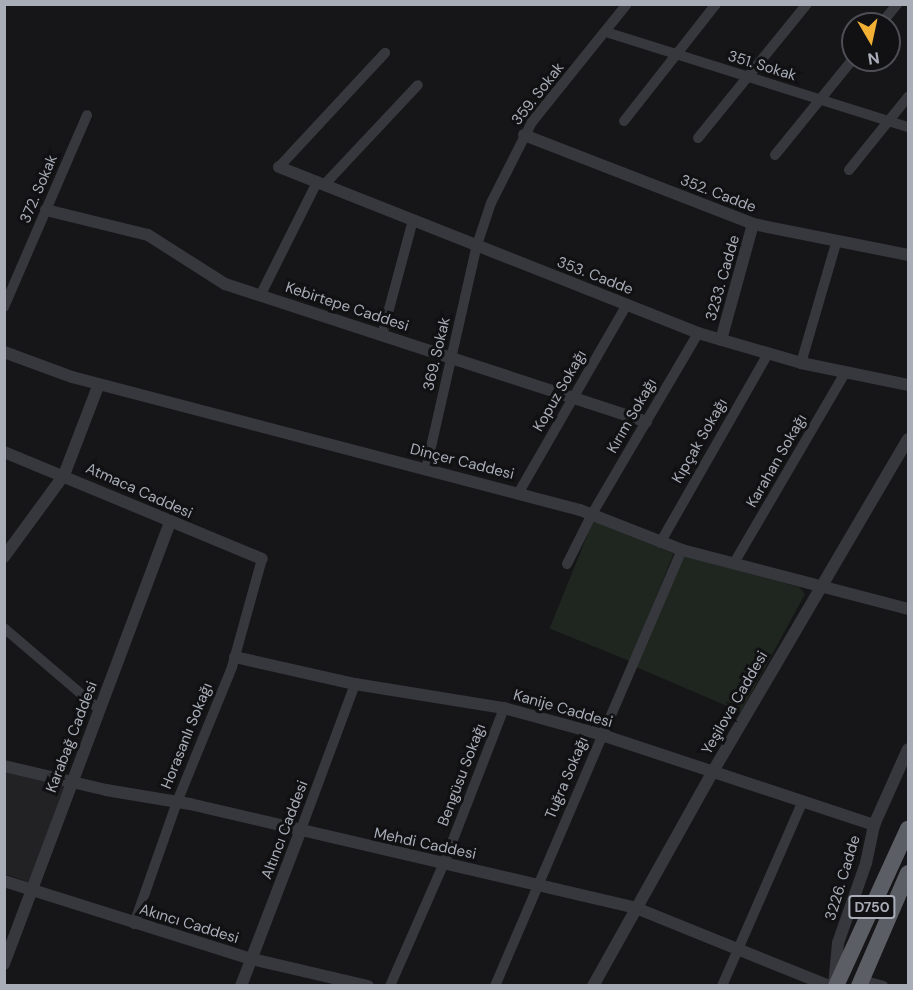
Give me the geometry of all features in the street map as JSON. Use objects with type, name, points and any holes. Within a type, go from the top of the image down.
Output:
[{"type":"highway","name":"D750","points":[[835,986],[909,830]]},
{"type":"highway","name":"D750","points":[[860,983],[909,873]]},
{"type":"street","name":"359. Sokak","points":[[477,245],[491,203],[524,135],[627,4]]},
{"type":"street","points":[[624,121],[716,4]]},
{"type":"street","points":[[698,138],[807,4]]},
{"type":"street","name":"351. Sokak","points":[[606,32],[909,127]]},
{"type":"street","points":[[279,167],[385,53]]},
{"type":"street","points":[[775,155],[842,72]]},
{"type":"street","points":[[261,296],[320,184],[418,85]]},
{"type":"street","points":[[849,170],[909,97]]},
{"type":"street","name":"372. Sokak","points":[[4,307],[87,115]]},
{"type":"street","name":"352. Cadde","points":[[524,135],[753,224],[909,255]]},
{"type":"street","name":"353. Cadde","points":[[279,167],[698,333],[801,363],[909,385]]},
{"type":"street","name":"Kebirtepe Caddesi","points":[[46,210],[148,235],[212,278],[646,422]]},
{"type":"street","points":[[382,335],[413,220]]},
{"type":"street","name":"3233. Cadde","points":[[721,340],[753,224]]},
{"type":"street","points":[[801,363],[837,240]]},
{"type":"street","name":"369. Sokak","points":[[426,469],[477,245]]},
{"type":"street","name":"Kopuz Sokağı","points":[[519,492],[627,304]]},
{"type":"street","name":"Kırım Sokağı","points":[[592,514],[698,333]]},
{"type":"street","name":"Dinçer Caddesi","points":[[4,352],[99,384],[519,492],[592,514],[682,550],[821,584],[909,609]]},
{"type":"street","name":"Kıpçak Sokağı","points":[[660,543],[768,354]]},
{"type":"street","name":"Karahan Sokağı","points":[[734,563],[845,373]]},
{"type":"street","points":[[4,557],[64,475],[99,384]]},
{"type":"street","name":"Yeşilova Caddesi","points":[[593,986],[821,584],[859,528],[909,439]]},
{"type":"street","name":"Atmaca Caddesi","points":[[4,452],[262,559]]},
{"type":"street","points":[[567,564],[592,514]]},
{"type":"street","name":"Karabağ Caddesi","points":[[4,964],[70,781],[170,522]]},
{"type":"street","name":"Tuğra Sokağı","points":[[495,986],[682,550]]},
{"type":"street","name":"Horasanlı Sokağı","points":[[134,924],[177,802],[235,657],[262,559]]},
{"type":"street","points":[[4,628],[99,709]]},
{"type":"street","name":"Kanije Caddesi","points":[[235,657],[355,684],[504,708],[602,735],[874,825]]},
{"type":"street","name":"Altıncı Caddesi","points":[[241,986],[355,684]]},
{"type":"street","name":"Bengüsu Sokağı","points":[[390,986],[444,863],[504,708]]},
{"type":"street","name":"3226. Cadde","points":[[835,986],[838,943],[866,863],[874,825],[909,749]]},
{"type":"street","name":"Mehdi Caddesi","points":[[4,766],[177,802],[636,908],[738,947],[829,986]]},
{"type":"street","points":[[722,986],[802,803]]},
{"type":"street","name":"Akıncı Caddesi","points":[[4,881],[134,924],[252,959],[368,986]]},
{"type":"street","points":[[860,983],[883,986]]},
{"type":"shaded area","points":[[593,521],[674,554],[630,661],[550,629]]},
{"type":"shaded area","points":[[684,556],[799,587],[805,594],[741,712],[636,667]]},
{"type":"shaded area","points":[[5,772],[66,786],[29,882],[5,874]]}]
